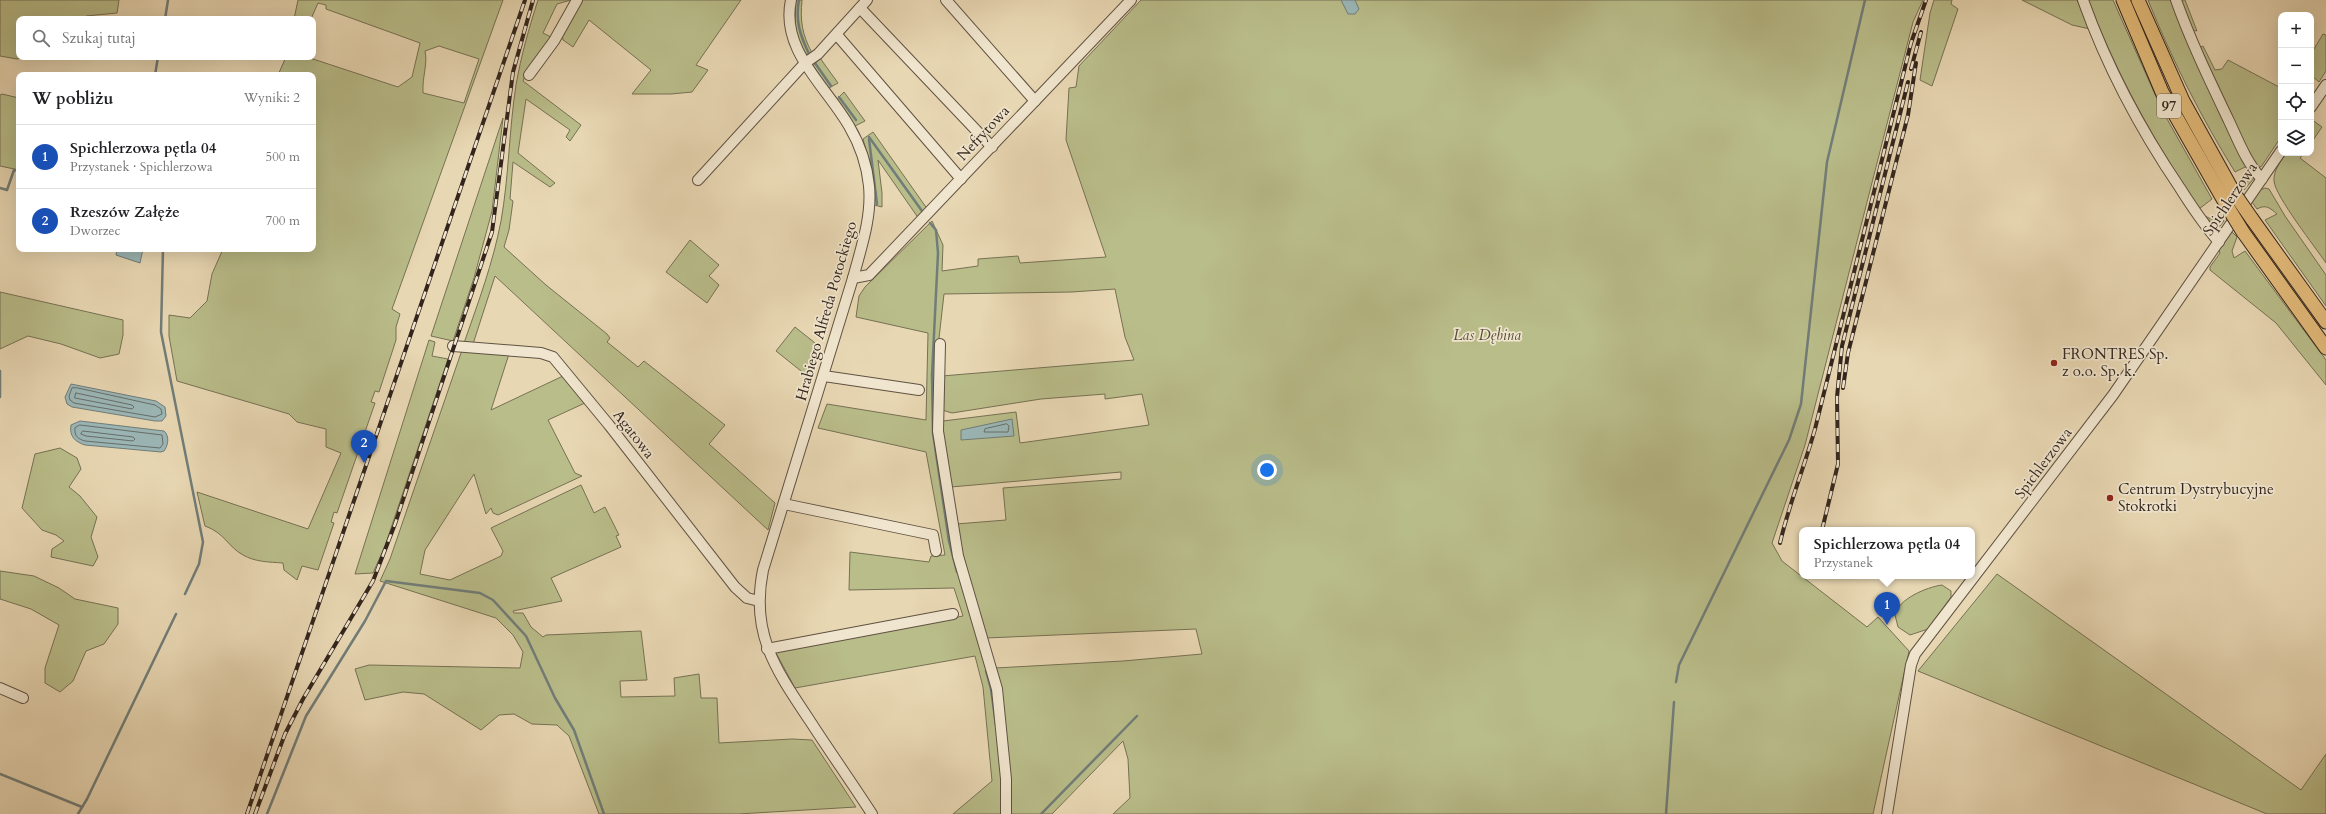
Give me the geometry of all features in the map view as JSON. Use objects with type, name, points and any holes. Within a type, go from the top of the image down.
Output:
[{"type":"main road","name":"97","points":[[2123,0],[2162,92],[2226,206],[2326,348]]},
{"type":"main road","name":"97","points":[[2138,0],[2183,101],[2234,193],[2326,322]]},
{"type":"street","points":[[529,75],[554,41],[577,0]]},
{"type":"street","name":"Hrabiego Alfreda Potockiego","points":[[791,0],[789,20],[791,33],[797,49],[848,125],[858,144],[867,171],[869,186],[868,219],[853,278],[824,376],[763,570],[759,601],[760,621],[767,649],[785,684],[872,814]]},
{"type":"street","points":[[698,180],[805,63],[818,54],[837,35],[867,0]]},
{"type":"street","points":[[946,0],[1035,101]]},
{"type":"street","name":"Nefrytowa","points":[[853,278],[869,275],[1131,0]]},
{"type":"street","points":[[2083,0],[2108,63],[2136,118],[2159,157],[2208,229],[2219,242]]},
{"type":"street","points":[[2176,0],[2189,35],[2215,92],[2241,146],[2256,173],[2262,179]]},
{"type":"street","points":[[860,8],[992,146]]},
{"type":"street","points":[[837,35],[961,180]]},
{"type":"street","points":[[2314,103],[2326,85]]},
{"type":"street","name":"Spichlerzowa","points":[[1975,575],[2113,395],[2278,155]]},
{"type":"street","points":[[940,344],[938,431],[958,556],[997,689],[1006,779],[1006,814]]},
{"type":"street","name":"Agatowa","points":[[453,346],[540,353],[553,357],[609,425],[735,587],[747,598],[759,601]]},
{"type":"street","points":[[824,376],[919,390]]},
{"type":"street","points":[[784,504],[933,535],[936,551]]},
{"type":"street","name":"Spichlerzowa","points":[[1887,814],[1914,654],[1972,579]]},
{"type":"street","points":[[767,649],[953,614]]},
{"type":"street","points":[[0,688],[23,698]]},
{"type":"green space","points":[[0,0],[119,0],[117,13],[86,16],[16,16],[16,59],[0,56]]},
{"type":"green space","points":[[298,0],[503,0],[392,309],[400,314],[396,327],[396,340],[379,392],[375,391],[371,402],[375,403],[337,513],[334,512],[331,522],[334,523],[318,570],[302,566],[297,580],[284,570],[283,563],[252,559],[238,552],[217,532],[205,526],[197,492],[308,529],[341,453],[326,447],[326,429],[297,422],[289,414],[177,381],[169,336],[169,315],[190,318],[207,301],[212,274],[222,252],[316,252],[316,72],[279,72],[285,60],[316,60],[398,87],[412,77],[420,43],[326,9],[326,5],[318,3],[312,16],[295,16]],"holes":[[[439,46],[479,59],[464,103],[423,93],[426,61],[425,51]]]},
{"type":"green space","points":[[538,0],[571,0],[557,4],[543,33],[551,37],[527,71],[523,81],[581,125],[570,141],[566,137],[570,130],[526,99],[518,153],[555,183],[550,187],[513,162],[510,199],[513,201],[509,230],[504,247],[546,285],[607,334],[610,338],[607,342],[638,367],[644,361],[725,425],[709,444],[775,503],[768,530],[495,276],[473,344],[464,343],[485,283],[498,237],[506,187],[516,85],[520,63]]},
{"type":"green space","points":[[581,0],[741,0],[696,65],[708,70],[692,92],[671,94],[632,94],[651,70],[589,20],[573,47],[563,40],[562,33]]},
{"type":"green space","points":[[796,0],[802,0],[802,27],[812,53],[808,56],[803,51],[797,38],[795,22]]},
{"type":"green space","name":"Las Dębina","points":[[1141,0],[1923,0],[1913,22],[1805,445],[1772,543],[1782,561],[1799,574],[1799,579],[1805,579],[1867,627],[1878,617],[1909,651],[1873,814],[1113,814],[1130,798],[1128,759],[1123,741],[1052,814],[1010,814],[1009,759],[995,668],[1123,661],[1202,654],[1196,629],[986,638],[964,560],[956,524],[1006,520],[1003,488],[1121,479],[1121,472],[951,487],[941,432],[943,421],[1016,412],[1020,443],[1149,425],[1142,394],[1105,399],[1105,394],[1041,399],[952,413],[942,410],[942,376],[1134,360],[1125,337],[1115,289],[1072,292],[944,294],[935,393],[937,440],[954,551],[988,664],[995,698],[1003,788],[1002,814],[953,814],[992,781],[983,687],[975,656],[795,688],[775,651],[963,616],[954,588],[849,590],[850,552],[929,562],[931,556],[945,555],[926,452],[818,428],[827,404],[926,420],[928,333],[856,317],[859,296],[865,287],[932,221],[943,245],[942,271],[978,266],[978,259],[1018,256],[1020,263],[1106,257],[1066,140],[1069,88],[1076,87],[1079,66]]},
{"type":"green space","points":[[1934,0],[1952,0],[1951,4],[1958,9],[1932,86],[1920,80],[1930,13]]},
{"type":"green space","points":[[2022,0],[2077,0],[2090,29],[2072,25]]},
{"type":"green space","points":[[2088,0],[2113,0],[2162,110],[2212,199],[2199,209],[2152,134],[2124,82]]},
{"type":"green space","points":[[2148,0],[2173,0],[2255,177],[2244,190],[2242,187],[2249,179],[2247,166],[2235,172],[2222,151],[2177,66]]},
{"type":"green space","points":[[2181,0],[2185,0],[2197,31],[2192,30]]},
{"type":"green space","points":[[2323,34],[2326,35],[2326,71],[2319,82],[2314,78],[2314,49]]},
{"type":"green space","points":[[2203,46],[2215,70],[2222,69],[2228,60],[2278,86],[2278,142],[2261,167],[2256,166],[2222,100],[2199,48]]},
{"type":"green space","points":[[820,58],[838,83],[829,88],[813,66]]},
{"type":"green space","points":[[844,92],[865,121],[855,126],[837,99]]},
{"type":"green space","points":[[2,94],[16,97],[16,169],[0,166],[0,95]]},
{"type":"green space","points":[[503,118],[492,211],[474,278],[453,341],[431,336]]},
{"type":"green space","points":[[2314,121],[2322,127],[2314,139]]},
{"type":"green space","points":[[873,132],[928,210],[919,219],[878,160],[882,207],[874,205],[874,182],[863,139]]},
{"type":"green space","points":[[2284,156],[2302,156],[2300,158],[2326,178],[2326,263],[2288,210],[2276,188],[2274,177]]},
{"type":"green space","points":[[2265,188],[2269,189],[2285,216],[2326,275],[2326,306],[2265,220],[2277,214],[2268,207],[2257,209],[2252,202],[2260,190]]},
{"type":"green space","points":[[2205,216],[2211,219],[2222,216],[2224,221],[2220,226],[2214,226]]},
{"type":"green space","points":[[2232,232],[2237,237],[2232,251],[2234,258],[2245,251],[2326,360],[2326,385],[2276,323],[2210,270],[2210,267],[2220,253],[2219,250]]},
{"type":"green space","points":[[690,240],[719,265],[709,276],[719,285],[707,303],[666,272]]},
{"type":"green space","points":[[0,292],[123,320],[123,335],[119,354],[100,358],[61,344],[28,336],[0,349]]},
{"type":"green space","points":[[795,327],[820,347],[811,379],[776,351]]},
{"type":"green space","points":[[429,340],[435,342],[432,356],[448,359],[385,546],[373,573],[355,574]]},
{"type":"green space","points":[[462,350],[509,354],[491,410],[563,376],[585,403],[548,420],[575,473],[582,476],[498,515],[493,513],[491,508],[486,514],[474,474],[425,550],[420,574],[450,580],[501,556],[503,551],[491,528],[581,485],[594,513],[605,507],[619,535],[616,536],[621,547],[551,578],[562,601],[513,611],[514,613],[523,613],[531,627],[543,637],[546,635],[641,631],[647,680],[620,681],[621,697],[675,696],[674,678],[699,674],[701,698],[717,698],[719,743],[792,739],[812,740],[856,807],[738,814],[599,814],[569,736],[557,725],[532,724],[514,714],[499,715],[481,730],[424,694],[403,692],[365,700],[355,669],[369,665],[520,668],[523,652],[513,635],[496,618],[380,581],[390,559]]},
{"type":"green space","points":[[60,448],[77,458],[81,469],[69,487],[80,496],[97,517],[91,537],[98,557],[93,566],[51,557],[52,549],[64,541],[56,535],[42,530],[22,508],[35,454]]},
{"type":"green space","points":[[0,571],[34,576],[59,588],[75,599],[118,608],[118,624],[104,644],[86,651],[73,681],[60,692],[45,683],[45,668],[59,625],[31,609],[0,599]]},
{"type":"green space","points":[[1997,574],[2301,790],[2326,754],[2326,814],[2267,814],[1918,671]]},
{"type":"green space","points":[[1942,585],[1951,591],[1951,597],[1928,629],[1910,635],[1898,627],[1895,615],[1897,609],[1907,599],[1921,591]]},
{"type":"water","points":[[1341,0],[1355,0],[1359,9],[1355,14],[1348,14]]},
{"type":"water","points":[[116,252],[142,252],[140,263],[116,255]]},
{"type":"water","points":[[71,384],[156,401],[165,407],[166,416],[162,421],[155,421],[72,407],[67,404],[65,397]]},
{"type":"water","points":[[1012,419],[1014,436],[961,440],[961,430]]},
{"type":"water","points":[[80,421],[164,431],[168,438],[167,446],[164,451],[161,452],[85,445],[78,442],[71,432],[71,425]]},
{"type":"waterway","points":[[165,16],[168,0]]},
{"type":"waterway","points":[[799,0],[799,27],[809,54]]},
{"type":"waterway","points":[[1676,682],[1679,665],[1789,440],[1801,404],[1827,162],[1865,0]]},
{"type":"waterway","points":[[156,72],[158,60]]},
{"type":"waterway","points":[[815,63],[831,86]]},
{"type":"waterway","points":[[839,97],[856,120]]},
{"type":"waterway","points":[[869,137],[922,211]]},
{"type":"waterway","points":[[869,139],[877,204]]},
{"type":"waterway","points":[[0,188],[7,190],[14,170],[16,170]]},
{"type":"waterway","points":[[930,223],[936,230],[938,253],[932,375],[933,433],[949,541],[957,572]]},
{"type":"waterway","points":[[163,252],[161,332],[203,542],[199,564],[185,594]]},
{"type":"waterway","points":[[0,371],[0,397]]},
{"type":"waterway","points":[[267,814],[306,716],[365,621],[386,581],[480,593],[493,600],[526,636],[555,698],[574,730],[604,814]]},
{"type":"waterway","points":[[78,814],[87,799],[176,614]]},
{"type":"waterway","points":[[986,671],[991,689],[996,725]]},
{"type":"waterway","points":[[1666,814],[1674,702]]},
{"type":"waterway","points":[[1041,814],[1137,716]]},
{"type":"waterway","points":[[0,774],[82,807]]},
{"type":"railway","points":[[247,814],[525,0]]},
{"type":"railway","points":[[255,814],[285,734],[303,699],[373,581],[395,524],[492,232],[513,72],[533,0]]},
{"type":"railway","points":[[1780,543],[1815,429],[1911,43],[1926,0]]},
{"type":"railway","points":[[1911,69],[1921,32]]},
{"type":"railway","points":[[1843,388],[1848,353],[1908,115],[1916,63]]},
{"type":"railway","points":[[1823,527],[1838,464],[1837,397],[1842,346],[1908,82]]},
{"type":"place","name":"FRONTRES Sp. z o.o. Sp. k.","points":[[2054,363]]},
{"type":"place","name":"Rzeszów Załęże","points":[[364,463]]},
{"type":"place","name":"Centrum Dystrybucyjne Stokrotki","points":[[2110,498]]},
{"type":"place","name":"Spichlerzowa pętla 04","points":[[1887,625]]}]
